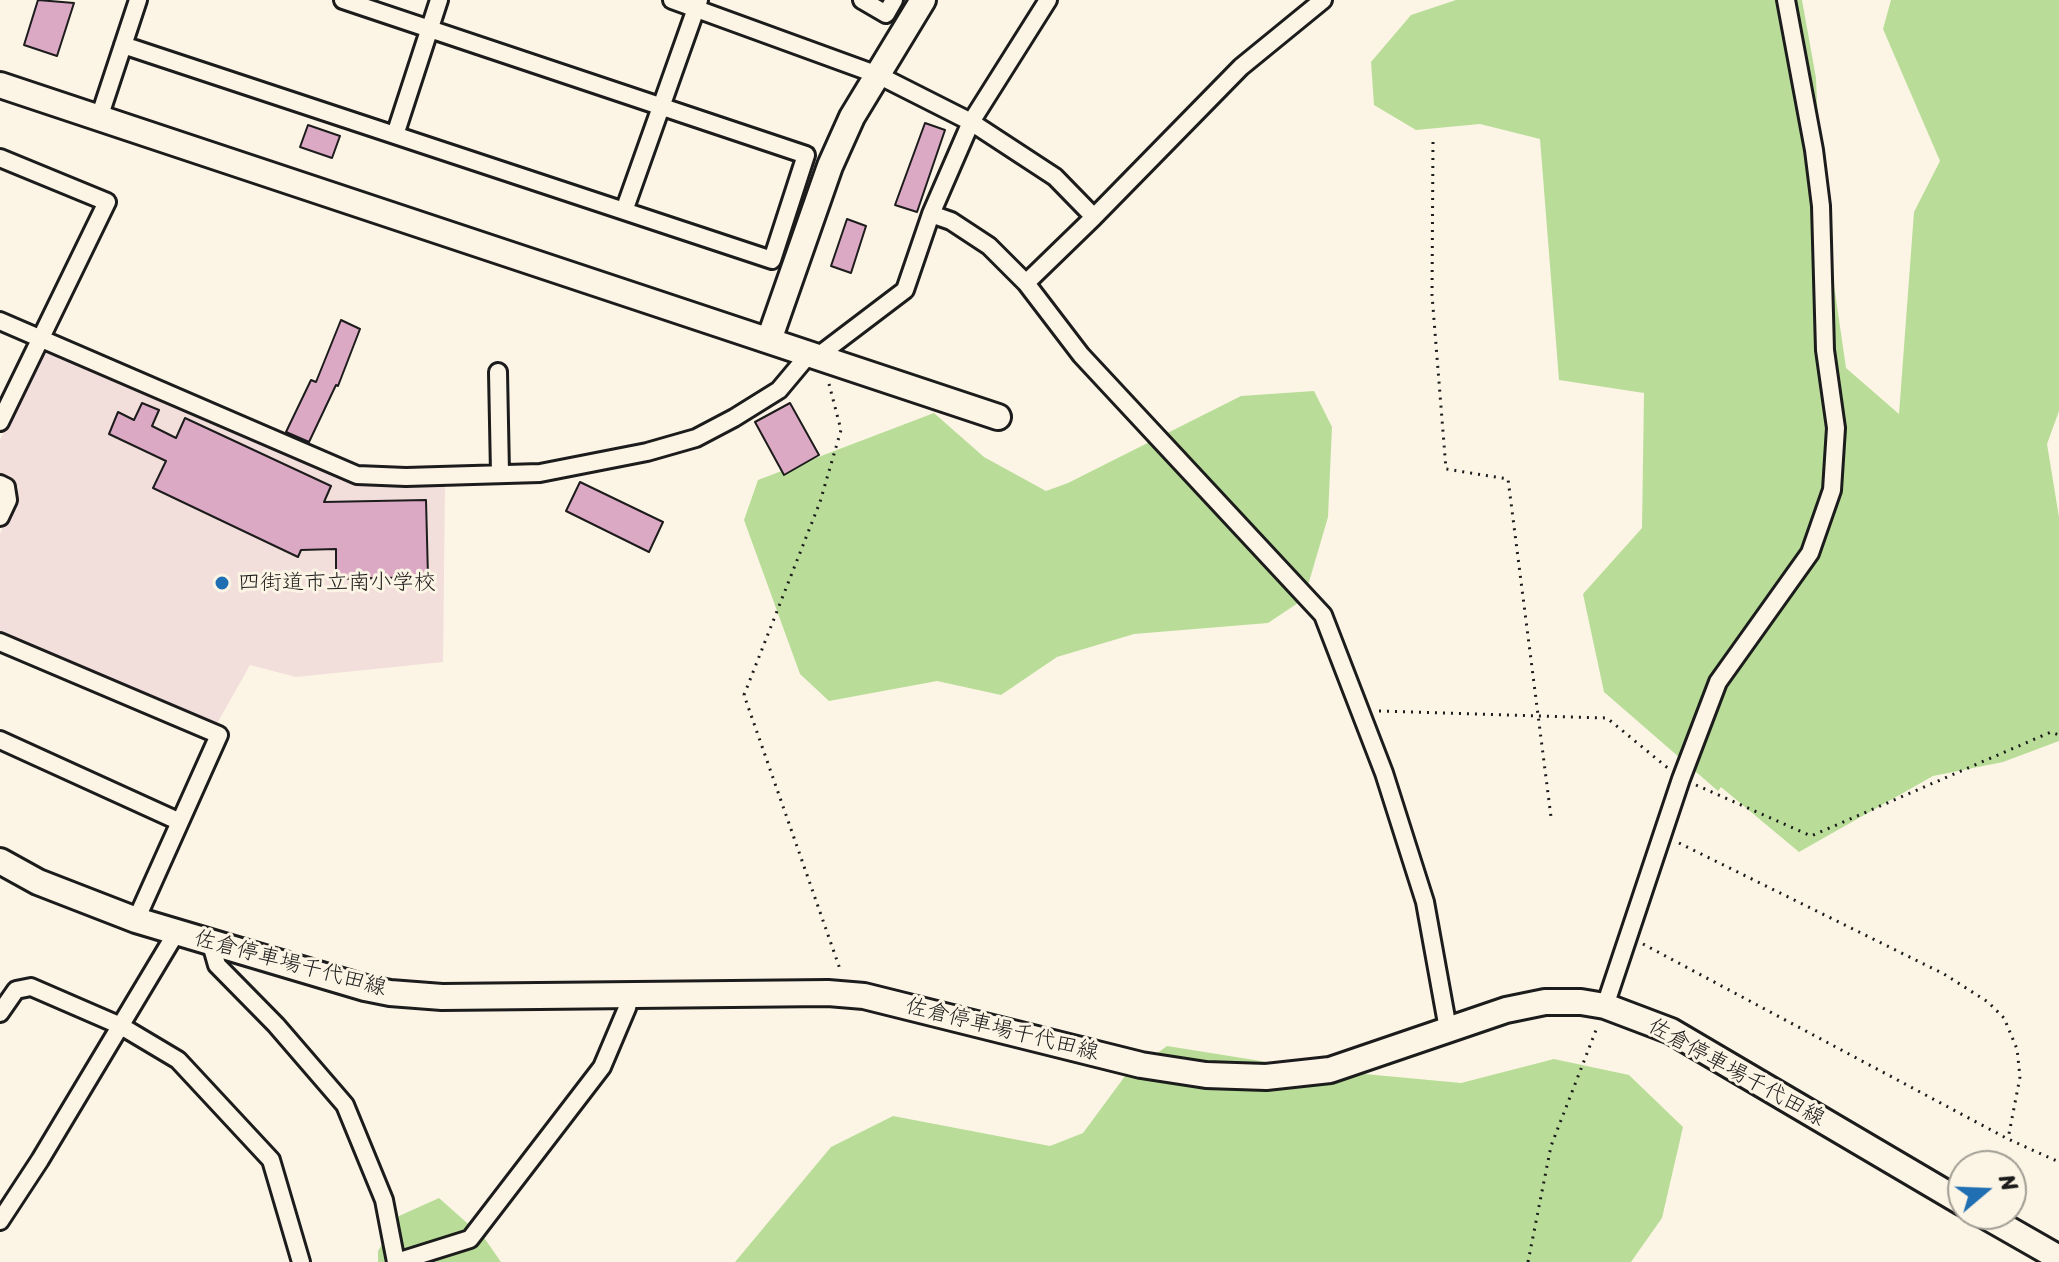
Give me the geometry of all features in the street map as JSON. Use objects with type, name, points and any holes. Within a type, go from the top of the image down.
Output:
[{"type":"main road","points":[[769,340],[830,166],[852,117],[923,0]]},
{"type":"main road","points":[[0,85],[998,417]]},
{"type":"main road","name":"佐倉停車場千代田線","points":[[0,861],[66,894],[136,920],[390,993],[442,997],[864,996],[1141,1065],[1206,1075],[1266,1077],[1330,1070],[1506,1010],[1545,1002],[1605,1006],[1671,1031],[1947,1194]]},
{"type":"main road","points":[[2010,1230],[2059,1258]]},
{"type":"street","points":[[99,118],[138,0]]},
{"type":"street","points":[[123,45],[772,260],[806,155],[343,0]]},
{"type":"street","points":[[395,135],[439,0]]},
{"type":"street","points":[[672,0],[696,4],[878,75],[971,122],[1055,177],[1094,217]]},
{"type":"street","points":[[862,0],[886,14],[894,0]]},
{"type":"street","points":[[0,321],[357,475],[406,477],[540,473],[647,452],[696,438],[779,390],[814,355],[905,290],[931,214],[971,122],[1048,0]]},
{"type":"street","points":[[1605,1006],[1681,779],[1718,682],[1810,553],[1832,490],[1836,428],[1825,350],[1821,206],[1814,150],[1786,0]]},
{"type":"street","points":[[1026,283],[1241,67],[1314,2]]},
{"type":"street","points":[[624,211],[696,4]]},
{"type":"street","points":[[0,158],[107,202],[0,422]]},
{"type":"street","points":[[931,214],[951,221],[989,246],[1026,283],[1081,355],[1323,615],[1384,773],[1425,902],[1448,1029]]},
{"type":"street","points":[[498,372],[500,473]]},
{"type":"street","points":[[0,484],[6,487],[8,500],[0,517]]},
{"type":"street","points":[[0,642],[219,735],[136,920]]},
{"type":"street","points":[[0,740],[178,821]]},
{"type":"street","points":[[0,1221],[176,933]]},
{"type":"street","points":[[211,944],[217,965],[276,1025],[345,1105],[384,1200],[396,1262],[470,1239],[602,1067],[630,995]]},
{"type":"street","points":[[0,1013],[16,990],[31,987],[121,1026],[178,1060],[271,1160],[301,1262]]},
{"type":"path","points":[[1433,142],[1432,295],[1446,469],[1508,479],[1551,817]]},
{"type":"path","points":[[814,355],[833,394],[841,430],[820,502],[744,695],[849,995]]},
{"type":"path","points":[[1359,710],[1607,718],[1681,779],[1811,836],[2051,732],[2059,735]]},
{"type":"path","points":[[1662,835],[1944,974],[1988,1002],[2004,1018],[2017,1049],[2020,1077],[2008,1139]]},
{"type":"path","points":[[1629,936],[2008,1139],[2059,1162]]},
{"type":"path","points":[[1528,1262],[1551,1146],[1605,1006]]},
{"type":"shaded area","name":"四街道市立南小学校","points":[[42,351],[354,485],[445,484],[443,662],[296,677],[250,665],[215,727],[0,633],[0,534],[19,487],[0,478],[0,440]]},
{"type":"green space","points":[[1456,0],[1802,0],[1816,78],[1821,195],[1846,368],[1899,414],[1914,212],[1940,161],[1883,29],[1891,0],[2059,0],[2059,411],[2047,444],[2059,517],[2059,741],[2003,762],[1933,776],[1799,852],[1721,787],[1718,791],[1604,692],[1583,594],[1642,528],[1644,393],[1559,380],[1540,139],[1480,124],[1416,130],[1374,105],[1371,62],[1411,15]]},
{"type":"green space","points":[[1314,391],[1332,427],[1328,517],[1304,599],[1268,623],[1134,634],[1057,657],[1001,695],[937,681],[829,701],[800,674],[744,520],[758,480],[934,413],[984,457],[1046,491],[1068,483],[1241,396]]},
{"type":"green space","points":[[1167,1046],[1311,1069],[1461,1083],[1554,1059],[1629,1075],[1683,1127],[1662,1218],[1631,1262],[735,1262],[831,1147],[893,1116],[1050,1146],[1083,1133],[1131,1068],[1141,1065]]},
{"type":"green space","points":[[439,1198],[485,1239],[501,1262],[378,1262],[378,1251],[399,1216]]},
{"type":"building","points":[[38,0],[74,3],[57,56],[24,45]]},
{"type":"building","points":[[925,123],[945,130],[917,212],[895,205]]},
{"type":"building","points":[[308,125],[340,136],[332,158],[300,147]]},
{"type":"building","points":[[847,219],[866,226],[851,273],[831,266]]},
{"type":"building","points":[[341,320],[360,329],[338,386],[309,442],[286,432],[311,380],[316,382]]},
{"type":"building","points":[[142,403],[159,410],[152,426],[176,438],[185,418],[331,486],[324,502],[426,500],[428,577],[336,579],[336,549],[301,550],[298,557],[153,488],[166,461],[109,434],[118,412],[134,420]]},
{"type":"building","points":[[790,403],[819,455],[784,475],[755,422]]},
{"type":"building","points":[[580,482],[663,522],[649,552],[566,511]]},
{"type":"place","name":"四街道市立南小学校","points":[[222,583]]}]
